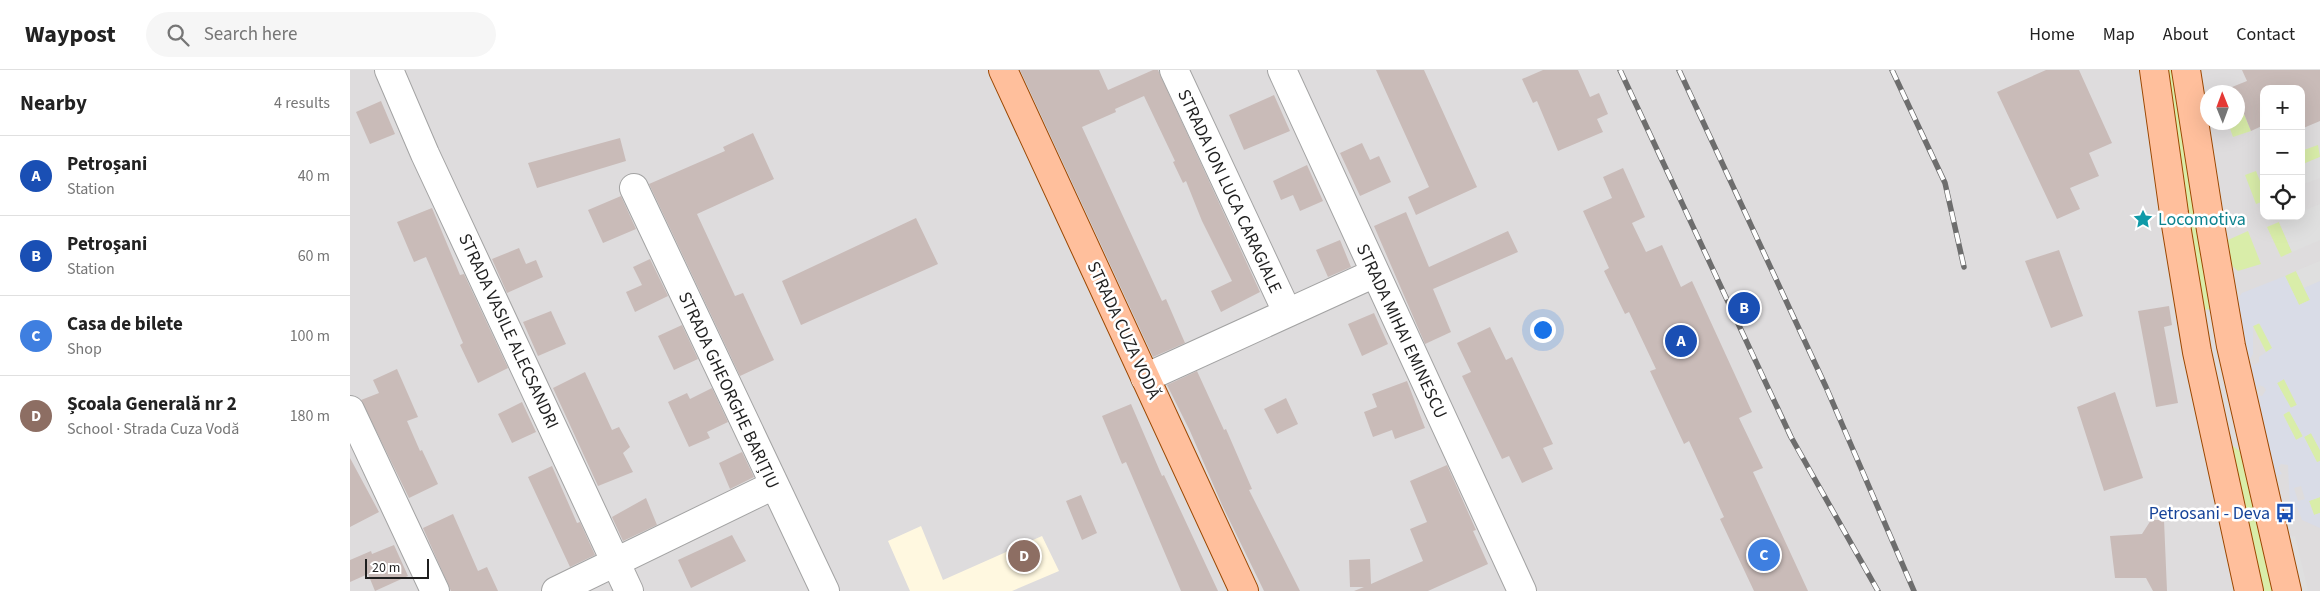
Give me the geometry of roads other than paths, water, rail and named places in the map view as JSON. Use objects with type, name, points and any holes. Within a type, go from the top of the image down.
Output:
[{"type":"main road","name":"STRADA CUZA VODĂ","points":[[1003,70],[1244,591]]},
{"type":"main road","points":[[2154,70],[2185,281],[2205,389],[2249,591]]},
{"type":"main road","points":[[2186,70],[2211,230],[2240,382],[2287,591]]},
{"type":"main road","points":[[2205,389],[2240,382]]},
{"type":"street","name":"STRADA VASILE ALECSANDRI","points":[[390,70],[425,154],[630,591]]},
{"type":"street","name":"STRADA ION LUCA CARAGIALE","points":[[1174,70],[1287,312]]},
{"type":"street","name":"STRADA MIHAI EMINESCU","points":[[1282,70],[1522,591]]},
{"type":"street","name":"STRADA GHEORGHE BARIȚIU","points":[[634,188],[825,591]]},
{"type":"street","points":[[1145,378],[1375,272]]},
{"type":"street","points":[[350,410],[435,591]]},
{"type":"street","points":[[556,591],[774,485]]},
{"type":"railway","points":[[1620,70],[1791,437],[1878,591]]},
{"type":"railway","points":[[1679,70],[1826,387],[1914,591]]},
{"type":"railway","points":[[1892,70],[1945,183],[1964,267]]},
{"type":"place","name":"Locomotiva","points":[[2143,219]]},
{"type":"place","name":"Petroşani","points":[[1744,308]]},
{"type":"place","name":"Petroșani","points":[[1681,341]]},
{"type":"place","name":"Petrosani - Deva","points":[[2285,513]]},
{"type":"place","name":"Casa de bilete","points":[[1764,555]]},
{"type":"place","name":"Școala Generală nr 2","points":[[1024,556]]}]
